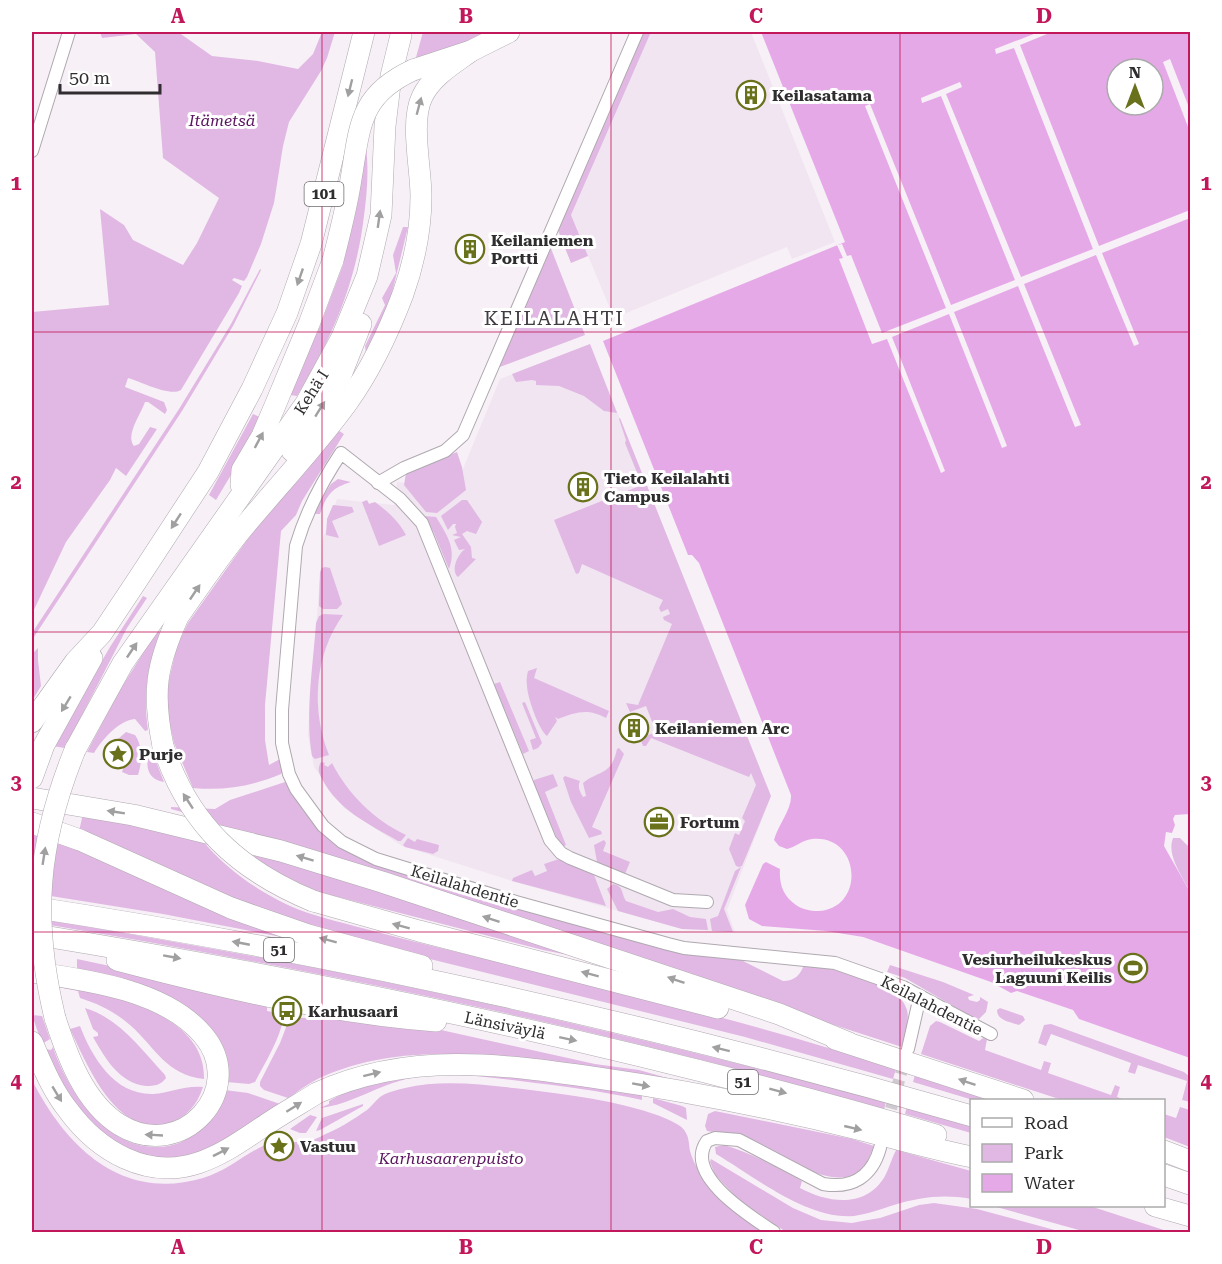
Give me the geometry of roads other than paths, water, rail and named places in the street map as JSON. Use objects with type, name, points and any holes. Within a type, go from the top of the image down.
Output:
[{"type":"highway","name":"101","points":[[102,633],[208,472],[252,389],[287,313],[311,244],[364,32]]},
{"type":"highway","points":[[243,528],[348,402],[372,361],[403,293],[418,238],[421,194],[416,135],[421,98],[430,84],[450,66],[471,51],[508,32]]},
{"type":"highway","name":"Kehä I","points":[[32,972],[59,976],[124,990],[148,998],[171,1009],[204,1036],[217,1066],[215,1092],[204,1113],[181,1131],[165,1136],[148,1136],[118,1124],[104,1111],[76,1074],[55,1018],[47,980],[42,942],[41,880],[53,812],[75,750],[123,663],[306,403],[342,337],[367,276],[381,215],[385,126],[391,76],[401,35]]},
{"type":"highway","points":[[241,495],[242,470],[274,408],[333,260],[363,116],[382,89],[396,78],[471,51]]},
{"type":"highway","points":[[367,276],[366,309],[356,341],[341,375],[243,528],[178,617],[165,648],[157,678],[156,695],[163,746],[169,766],[184,797],[210,831],[226,849],[265,879],[313,901],[419,931],[849,1043],[1017,1099]]},
{"type":"highway","points":[[32,722],[75,662],[102,633]]},
{"type":"highway","points":[[32,778],[44,745],[87,668],[102,633]]},
{"type":"highway","points":[[32,798],[134,815],[281,851],[382,882],[779,1014],[849,1043]]},
{"type":"highway","points":[[32,824],[80,840],[231,909],[308,935],[477,981],[524,1001]]},
{"type":"highway","name":"Länsiväylä","points":[[32,907],[264,948],[524,1001],[736,1053],[970,1115]]},
{"type":"highway","name":"Länsiväylä","points":[[32,934],[309,983],[511,1027],[756,1085],[970,1145]]},
{"type":"highway","points":[[32,945],[102,957],[187,979],[381,1017],[437,1021],[466,1027],[511,1027]]},
{"type":"highway","points":[[32,1042],[46,1075],[69,1112],[82,1126],[110,1151],[123,1159],[161,1168],[180,1167],[199,1162],[242,1141],[317,1093],[359,1077],[409,1066],[448,1063],[542,1070],[628,1082],[751,1106],[970,1157]]},
{"type":"highway","points":[[1165,1150],[1191,1161]]},
{"type":"highway","points":[[1165,1175],[1191,1184]]},
{"type":"highway","points":[[1159,1207],[1191,1216]]},
{"type":"street","points":[[32,151],[69,32]]},
{"type":"street","points":[[637,32],[463,435],[445,451],[404,468],[378,483],[410,508],[422,523],[550,840],[561,853],[570,858],[673,900],[707,902]]},
{"type":"street","name":"Keilalahdentie","points":[[378,483],[341,453],[314,498],[303,521],[296,546],[282,710],[282,743],[289,774],[302,800],[332,834],[359,851],[386,862],[516,902],[684,948],[835,963],[883,979],[991,1034]]},
{"type":"street","points":[[908,1049],[920,996]]},
{"type":"street","points":[[774,1233],[748,1215],[708,1177],[702,1166],[702,1155],[707,1141],[715,1138],[739,1140],[823,1184],[836,1186],[849,1184],[862,1177],[872,1166],[880,1148]]},
{"type":"water","points":[[761,32],[1190,32],[1190,814],[1175,815],[1173,819],[1175,825],[1172,833],[1166,832],[1164,846],[1190,892],[1190,1058],[1079,1019],[1073,1010],[1017,991],[1011,993],[991,982],[863,937],[826,931],[762,926],[749,919],[745,905],[763,864],[766,862],[780,869],[780,880],[788,898],[803,909],[818,911],[834,907],[844,898],[850,886],[851,872],[848,859],[840,848],[828,841],[812,839],[787,849],[779,846],[774,840],[789,806],[791,795],[699,563],[692,555],[688,555],[603,341],[845,242]]},
{"type":"tunnel","points":[[886,1126],[906,1056]]},
{"type":"place","name":"Keilasatama","points":[[751,95]]},
{"type":"place","name":"Keilaniemen Portti","points":[[470,249]]},
{"type":"place","name":"Tieto Keilalahti Campus","points":[[583,487]]},
{"type":"place","name":"Keilaniemen Arc","points":[[634,728]]},
{"type":"place","name":"Purje","points":[[118,754]]},
{"type":"place","name":"Fortum","points":[[659,822]]},
{"type":"place","name":"Vesiurheilukeskus Laguuni Keilis","points":[[1133,968]]},
{"type":"place","name":"Karhusaari","points":[[287,1011]]},
{"type":"place","name":"Vastuu","points":[[279,1146]]},
{"type":"district","name":"KEILALAHTI","points":[[554,318]]},
{"type":"park label","name":"Itämetsä","points":[[222,120]]},
{"type":"park label","name":"Karhusaarenpuisto","points":[[451,1158]]}]
